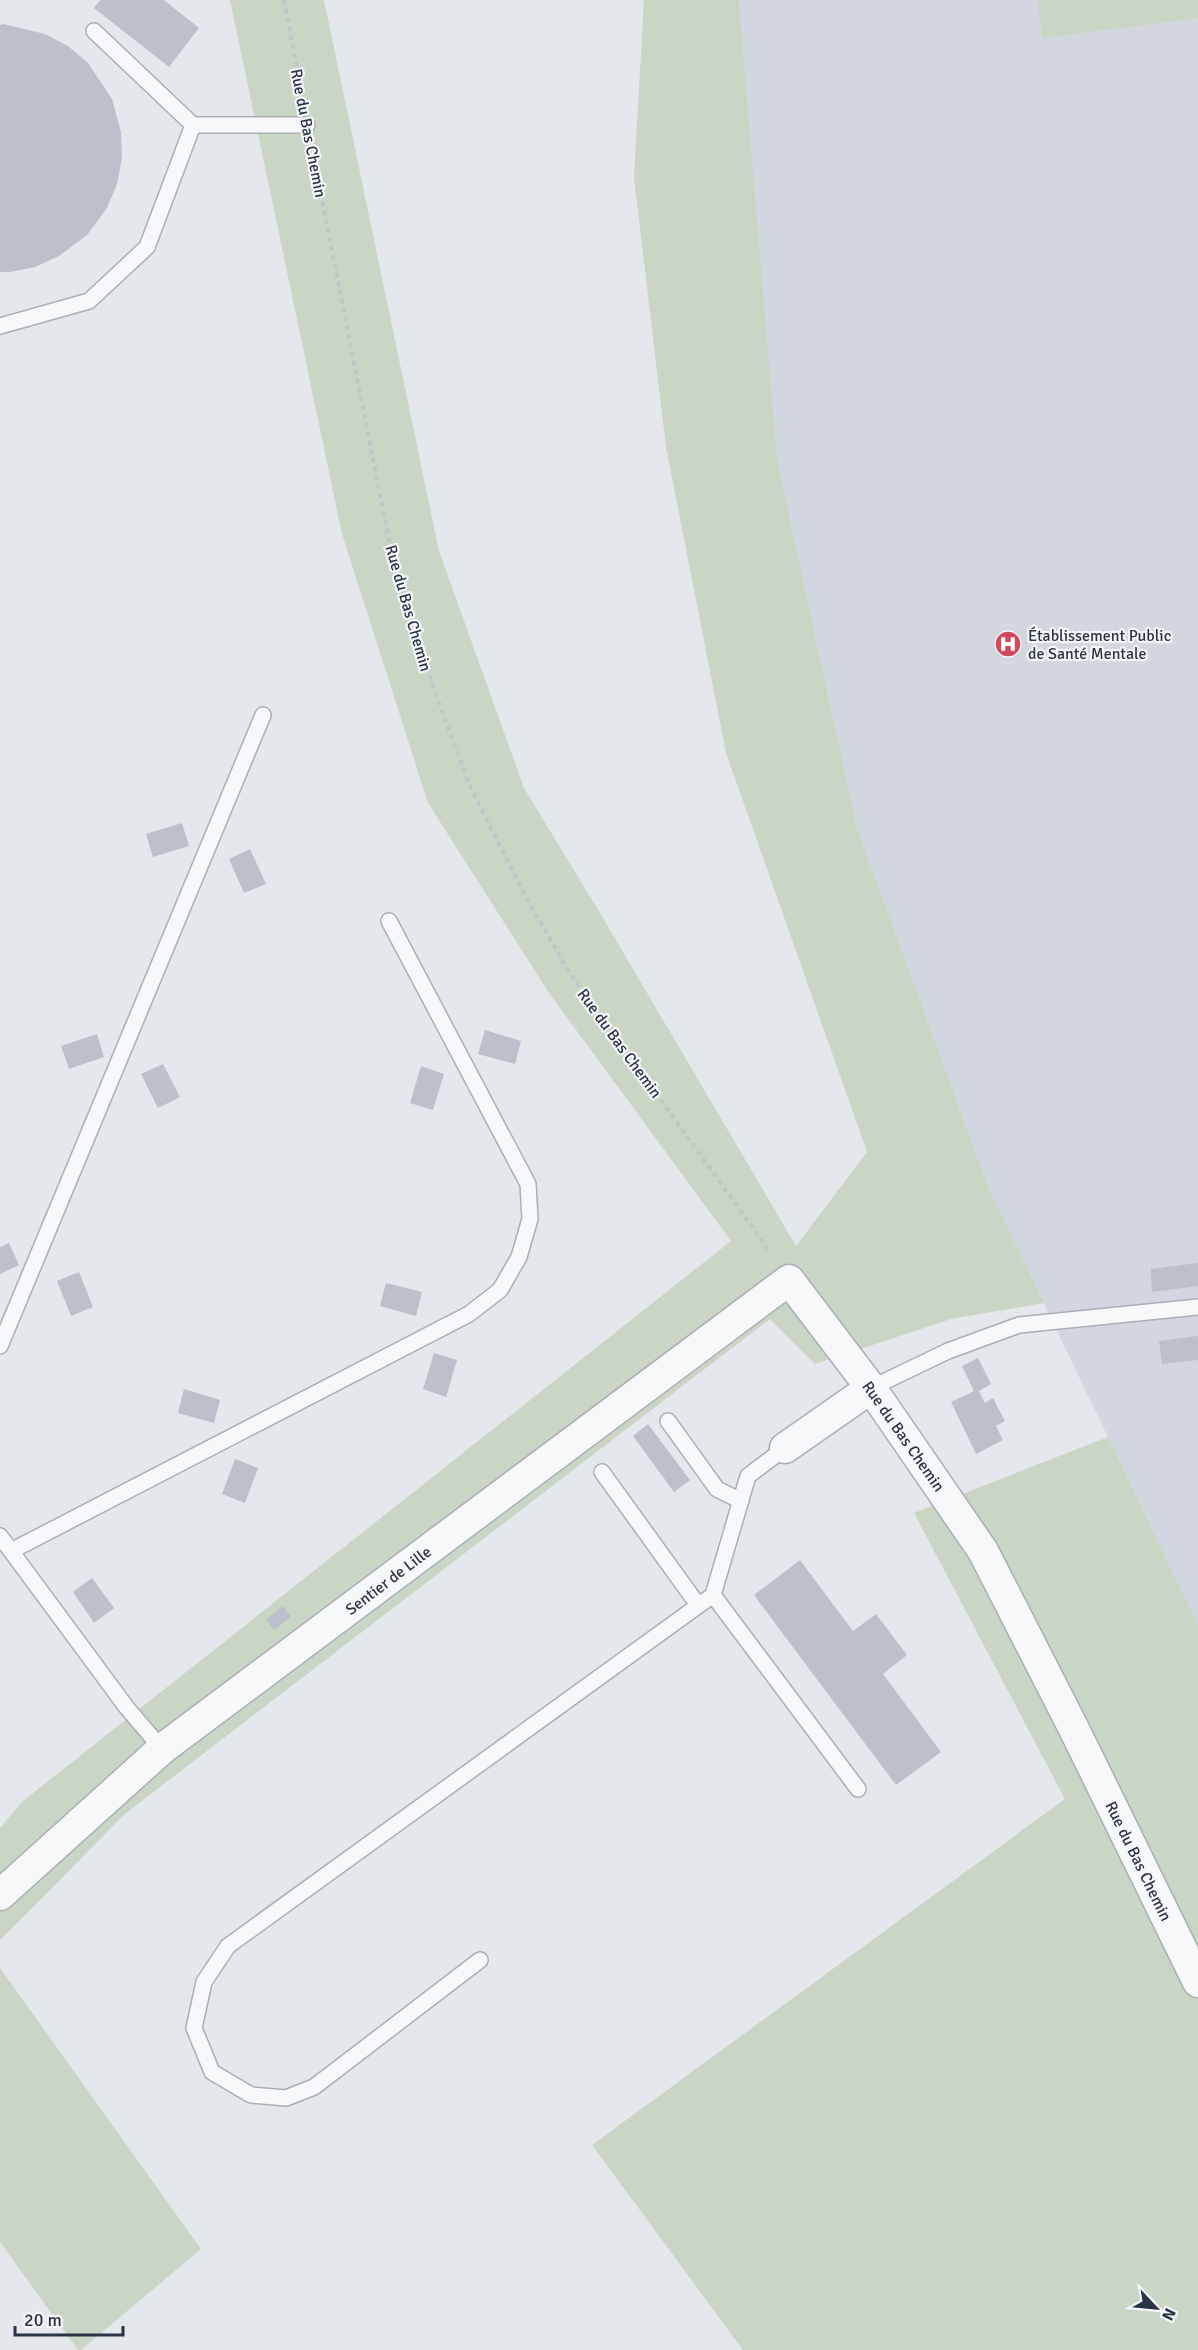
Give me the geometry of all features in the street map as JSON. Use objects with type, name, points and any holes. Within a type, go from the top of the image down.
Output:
[{"type":"street","name":"Rue du Bas Chemin","points":[[789,1280],[871,1388],[983,1551],[1076,1731],[1198,1982]]},
{"type":"street","name":"Sentier de Lille","points":[[0,1895],[162,1749],[789,1280]]},
{"type":"street","points":[[785,1448],[871,1388]]},
{"type":"lane","points":[[94,31],[194,124],[307,125]]},
{"type":"lane","points":[[0,326],[89,301],[147,247],[194,124]]},
{"type":"lane","points":[[0,1346],[263,715]]},
{"type":"lane","points":[[11,1551],[469,1314],[500,1290],[519,1257],[530,1219],[528,1184],[389,921]]},
{"type":"lane","points":[[871,1388],[948,1351],[1019,1325],[1198,1307]]},
{"type":"lane","points":[[668,1421],[717,1489],[741,1501]]},
{"type":"lane","points":[[480,1960],[314,2087],[286,2098],[251,2095],[212,2072],[194,2028],[204,1982],[228,1946],[713,1595],[748,1476],[785,1448]]},
{"type":"lane","points":[[602,1472],[699,1605]]},
{"type":"lane","points":[[0,1536],[127,1708],[162,1749]]},
{"type":"lane","points":[[713,1595],[858,1789]]},
{"type":"path","name":"Rue du Bas Chemin","points":[[284,0],[393,561],[435,692],[469,784],[526,897],[576,982],[789,1280]]},
{"type":"shaded area","name":"Établissement Public de Santé Mentale","points":[[739,0],[1198,0],[1198,1625],[989,1189],[857,828],[777,459]]},
{"type":"green space","points":[[230,0],[324,0],[439,551],[524,788],[796,1246],[867,1152],[726,753],[666,447],[634,178],[644,0],[739,0],[777,459],[857,828],[989,1189],[1044,1303],[951,1319],[815,1364],[770,1319],[126,1813],[0,1940],[0,1828],[23,1801],[731,1241],[549,993],[428,803],[342,534]]},
{"type":"green space","points":[[1038,0],[1198,0],[1198,18],[1042,38]]},
{"type":"green space","points":[[1108,1437],[1198,1625],[1198,2350],[743,2350],[592,2145],[1065,1799],[914,1513]]},
{"type":"green space","points":[[0,1968],[201,2249],[81,2350],[78,2350],[0,2242]]},
{"type":"building","points":[[100,0],[164,0],[199,28],[169,67],[94,8]]},
{"type":"building","points":[[0,25],[45,34],[68,46],[88,63],[112,99],[121,132],[122,158],[117,184],[107,208],[87,235],[59,256],[35,267],[10,272],[0,272]]},
{"type":"building","points":[[182,823],[189,846],[153,857],[146,834]]},
{"type":"building","points":[[250,849],[266,884],[244,893],[229,859]]},
{"type":"building","points":[[485,1030],[521,1041],[515,1064],[478,1054]]},
{"type":"building","points":[[97,1034],[104,1057],[69,1069],[61,1046]]},
{"type":"building","points":[[163,1064],[180,1097],[158,1108],[141,1074]]},
{"type":"building","points":[[421,1066],[444,1074],[433,1110],[410,1103]]},
{"type":"building","points":[[9,1243],[19,1265],[0,1274],[0,1247]]},
{"type":"building","points":[[1198,1263],[1198,1286],[1152,1292],[1151,1269]]},
{"type":"building","points":[[79,1272],[93,1307],[71,1316],[57,1281]]},
{"type":"building","points":[[386,1283],[422,1292],[416,1316],[380,1306]]},
{"type":"building","points":[[1198,1336],[1198,1360],[1162,1364],[1159,1341]]},
{"type":"building","points":[[434,1353],[457,1360],[446,1397],[423,1389]]},
{"type":"building","points":[[978,1358],[991,1384],[979,1391],[985,1403],[993,1398],[1005,1421],[996,1426],[1003,1440],[976,1454],[951,1402],[974,1391],[962,1366]]},
{"type":"building","points":[[184,1389],[220,1400],[214,1423],[178,1413]]},
{"type":"building","points":[[648,1424],[690,1480],[674,1492],[633,1436]]},
{"type":"building","points":[[235,1459],[258,1468],[245,1503],[222,1494]]},
{"type":"building","points":[[800,1560],[853,1631],[876,1614],[907,1655],[883,1674],[941,1752],[896,1785],[754,1595]]},
{"type":"building","points":[[92,1578],[114,1608],[94,1623],[73,1592]]},
{"type":"building","points":[[283,1606],[291,1617],[274,1630],[266,1619]]},
{"type":"place","name":"Établissement Public de Santé Mentale","points":[[1008,644]]}]
